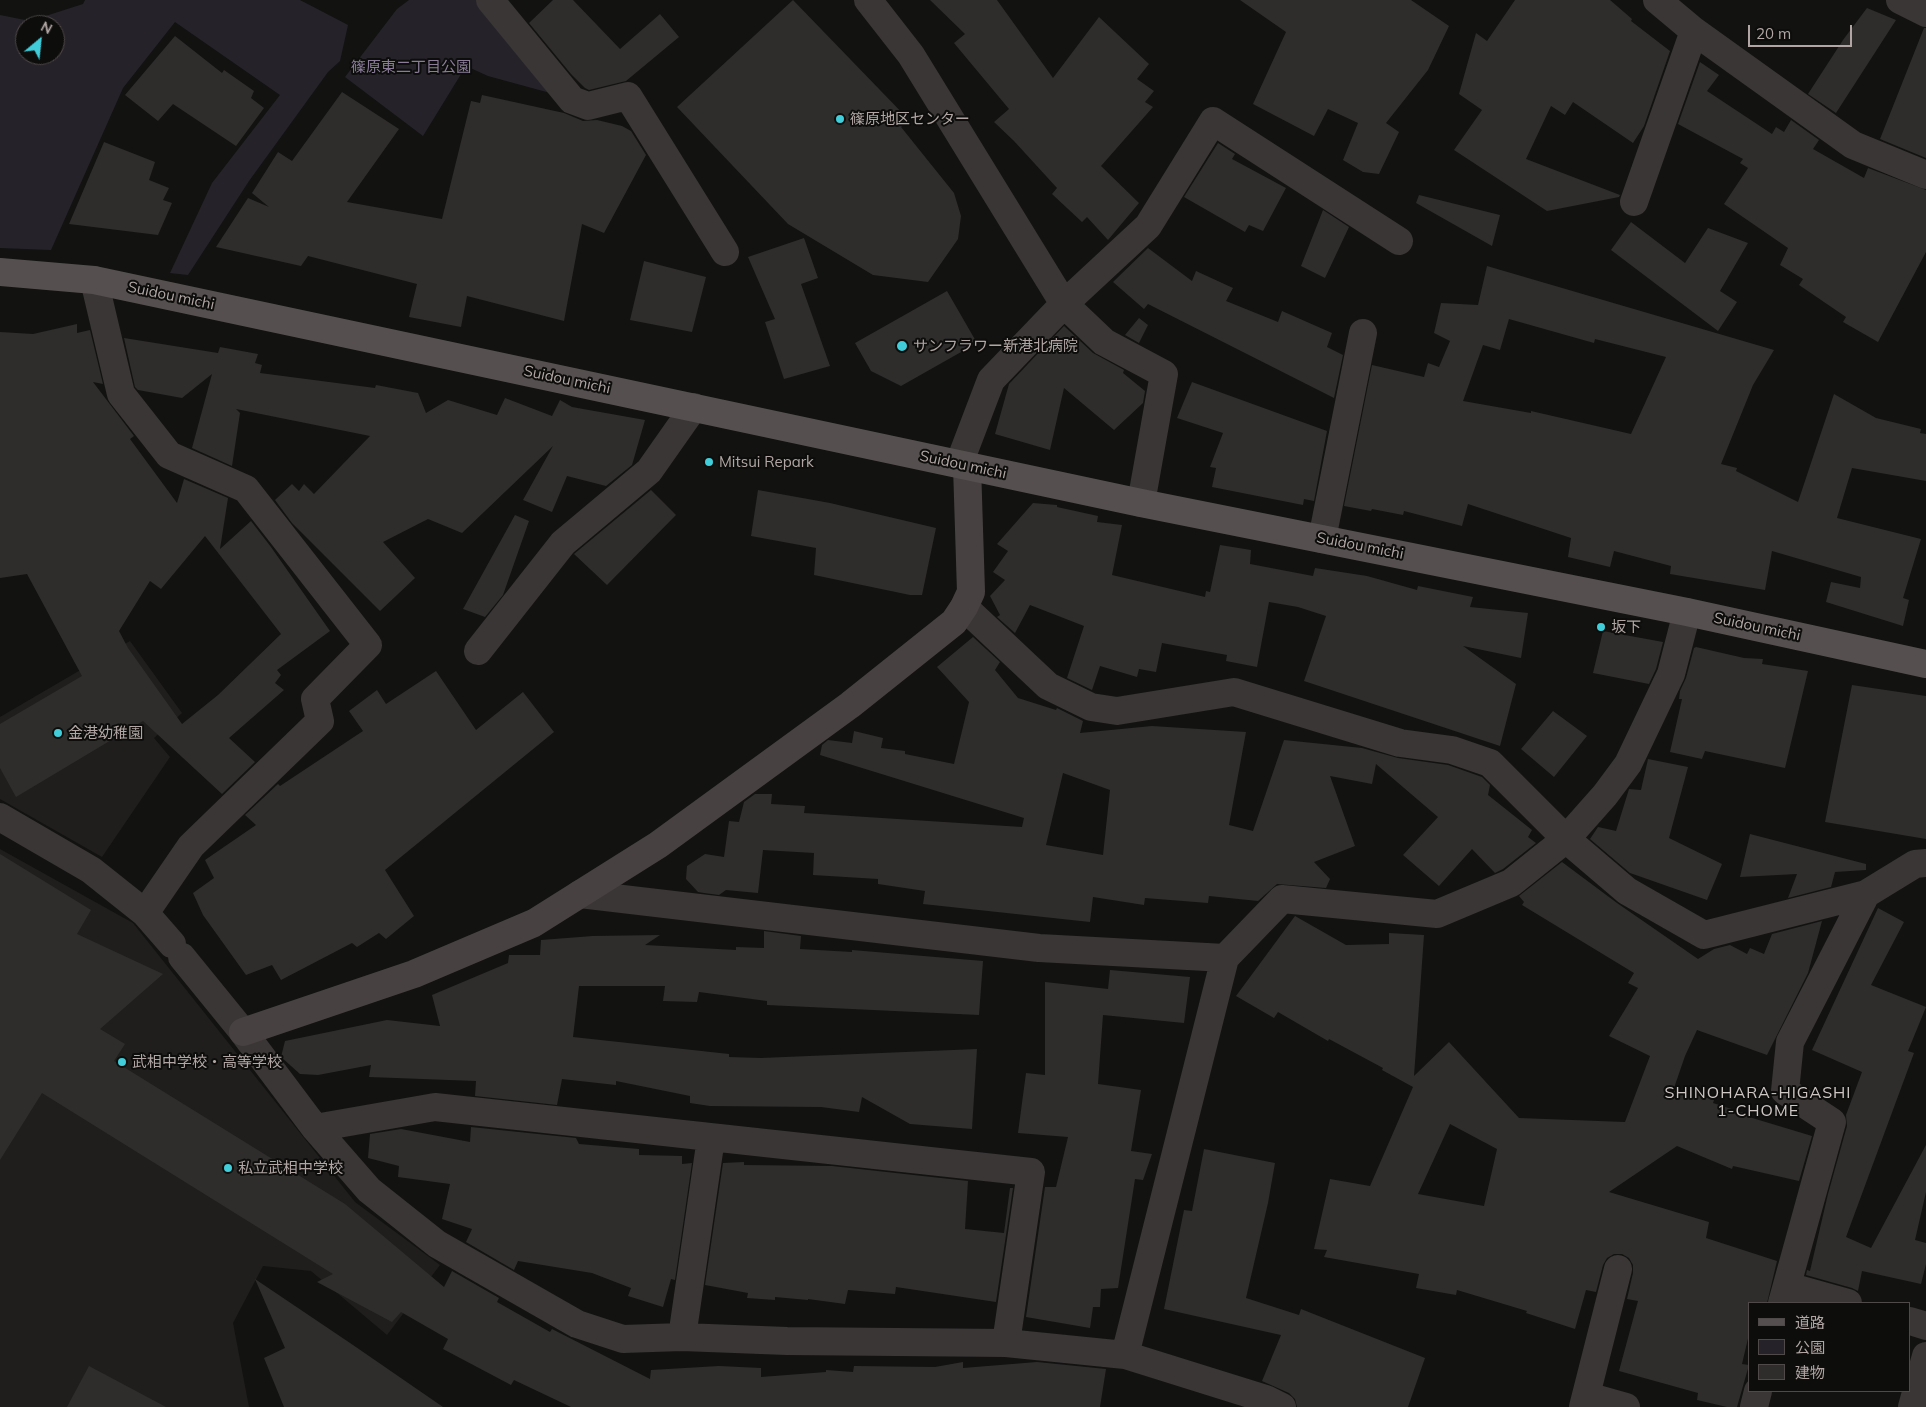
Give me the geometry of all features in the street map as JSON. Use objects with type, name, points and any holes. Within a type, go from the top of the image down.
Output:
[{"type":"main road","name":"Suidou michi","points":[[0,272],[94,280],[1141,503],[1687,612],[1926,664]]},
{"type":"street","points":[[490,0],[572,100],[588,106],[628,96],[725,252]]},
{"type":"street","points":[[868,0],[911,55],[1064,304],[1104,342],[1164,374],[1141,503]]},
{"type":"street","points":[[1657,0],[1694,31],[1853,144],[1926,175]]},
{"type":"street","points":[[1900,0],[1926,12]]},
{"type":"street","points":[[1634,202],[1694,31]]},
{"type":"street","points":[[243,1032],[414,974],[534,923],[658,845],[850,705],[954,622],[971,592],[963,465],[991,380],[1064,304],[1148,226],[1213,121],[1399,241]]},
{"type":"street","points":[[94,280],[121,394],[169,455],[246,489],[368,644],[315,699],[320,721],[191,846],[145,913]]},
{"type":"street","points":[[1322,538],[1363,333]]},
{"type":"street","points":[[478,651],[563,543],[648,471],[694,407]]},
{"type":"street","points":[[964,607],[1048,686],[1091,707],[1117,711],[1234,692],[1400,743],[1452,750],[1490,763],[1566,839],[1627,891],[1704,935],[1866,894],[1915,864],[1926,863]]},
{"type":"street","points":[[1124,1355],[1225,958],[1282,899],[1437,914],[1511,882],[1566,839],[1605,795],[1628,764],[1671,674],[1687,612]]},
{"type":"street","points":[[0,817],[91,870],[145,913],[243,1032],[316,1128],[369,1190],[445,1249],[577,1324],[623,1338],[682,1337],[787,1341],[1006,1343],[1124,1355],[1266,1399],[1282,1407]]},
{"type":"street","points":[[580,894],[1039,948],[1225,958]]},
{"type":"street","points":[[1841,1302],[1784,1294],[1832,1122],[1785,1091],[1790,1042],[1866,894]]},
{"type":"street","points":[[316,1128],[435,1108],[1031,1172],[1006,1343]]},
{"type":"street","points":[[682,1337],[712,1138]]},
{"type":"street","points":[[1618,1269],[1585,1402],[1626,1407]]},
{"type":"street","points":[[1911,1321],[1926,1326]]},
{"type":"street","points":[[1912,1407],[1926,1356]]},
{"type":"street","points":[[1754,1407],[1758,1392]]},
{"type":"shaded area","points":[[130,641],[182,713],[154,738],[170,757],[102,857],[0,799],[0,717]]},
{"type":"shaded area","name":"武相中学校・高等学校","points":[[0,849],[133,923],[355,1202],[440,1265],[387,1335],[311,1271],[263,1266],[233,1323],[249,1407],[0,1407]]},
{"type":"green space","points":[[85,0],[300,0],[348,25],[340,61],[328,72],[249,181],[188,275],[170,273],[212,183],[280,95],[175,22],[123,88],[51,250],[0,248],[0,15],[15,18],[15,65],[65,65],[65,15],[49,15],[83,4]]},
{"type":"green space","name":"篠原東二丁目公園","points":[[409,0],[478,0],[554,94],[488,76],[466,66],[423,136],[345,77],[397,9]]},
{"type":"building","points":[[553,0],[573,0],[620,49],[660,14],[679,37],[626,81],[589,90],[571,74],[529,23]]},
{"type":"building","points":[[793,0],[909,120],[901,127],[954,193],[961,216],[958,239],[928,282],[873,275],[788,224],[677,107]]},
{"type":"building","points":[[930,0],[997,0],[1053,78],[1099,17],[1149,64],[1137,79],[1154,91],[1145,102],[1153,107],[1101,166],[1139,203],[1108,240],[1087,217],[1082,222],[1052,194],[1057,188],[994,122],[1009,109],[954,43],[965,34]]},
{"type":"building","points":[[1240,0],[1411,0],[1449,26],[1428,70],[1386,123],[1399,132],[1379,174],[1363,172],[1343,160],[1358,123],[1328,109],[1314,136],[1253,104],[1286,32]]},
{"type":"building","points":[[1515,0],[1610,0],[1632,19],[1631,21],[1670,51],[1644,126],[1633,143],[1573,102],[1565,115],[1551,106],[1526,159],[1620,195],[1619,197],[1547,211],[1454,150],[1482,110],[1459,94],[1476,33],[1487,41]]},
{"type":"building","points":[[1867,8],[1896,20],[1836,113],[1808,94],[1843,40]]},
{"type":"building","points":[[1924,28],[1926,28],[1926,158],[1880,139]]},
{"type":"building","points":[[175,36],[222,73],[224,70],[254,91],[251,98],[264,108],[236,146],[173,104],[158,121],[125,95]]},
{"type":"building","points":[[1700,62],[1719,75],[1707,91],[1772,134],[1776,127],[1784,132],[1791,120],[1819,140],[1813,149],[1864,178],[1868,168],[1926,190],[1926,252],[1878,342],[1843,322],[1846,317],[1799,285],[1803,279],[1780,265],[1788,248],[1724,204],[1748,168],[1740,163],[1743,159],[1678,124]]},
{"type":"building","points":[[342,92],[399,129],[347,202],[442,219],[471,101],[480,103],[482,95],[564,113],[583,121],[597,120],[622,126],[631,131],[646,155],[604,233],[582,224],[564,321],[467,296],[461,327],[409,317],[417,284],[308,256],[301,266],[216,247],[248,198],[269,207],[252,193],[278,152],[292,161]]},
{"type":"building","points":[[104,142],[155,162],[149,180],[169,188],[163,200],[172,203],[158,235],[69,224]]},
{"type":"building","points":[[1218,143],[1235,154],[1232,159],[1286,188],[1263,231],[1249,225],[1245,232],[1184,197]]},
{"type":"building","points":[[1419,195],[1500,215],[1492,246],[1416,203]]},
{"type":"building","points":[[1323,210],[1349,227],[1325,278],[1301,266]]},
{"type":"building","points":[[1631,222],[1685,263],[1708,228],[1748,243],[1720,291],[1737,302],[1718,331],[1611,250]]},
{"type":"building","points":[[804,238],[818,278],[801,284],[830,366],[784,379],[765,322],[775,319],[748,257]]},
{"type":"building","points":[[1148,248],[1192,281],[1196,271],[1233,288],[1226,301],[1278,322],[1282,311],[1332,333],[1327,347],[1343,355],[1334,398],[1148,304],[1144,309],[1113,282]]},
{"type":"building","points":[[644,261],[706,277],[692,332],[630,320]]},
{"type":"building","points":[[1487,266],[1774,350],[1753,385],[1721,464],[1737,468],[1736,471],[1798,502],[1834,394],[1876,418],[1921,429],[1920,433],[1926,434],[1926,481],[1852,468],[1837,518],[1921,539],[1903,598],[1909,600],[1903,626],[1826,602],[1831,582],[1860,588],[1861,577],[1772,551],[1765,590],[1670,574],[1671,566],[1614,551],[1610,567],[1568,557],[1571,538],[1468,504],[1462,526],[1404,511],[1403,515],[1344,506],[1372,365],[1424,377],[1428,363],[1439,367],[1450,341],[1434,333],[1441,303],[1478,305]],"holes":[[[1509,319],[1594,343],[1595,339],[1666,357],[1631,434],[1531,411],[1531,413],[1463,401],[1483,345],[1500,350]]]},
{"type":"building","points":[[947,291],[977,343],[901,386],[871,371],[855,343]]},
{"type":"building","points":[[1139,318],[1148,325],[1139,343],[1125,335]]},
{"type":"building","points":[[77,324],[77,333],[90,330],[103,384],[93,382],[134,436],[130,439],[177,503],[184,479],[228,498],[220,549],[251,521],[330,631],[277,670],[281,675],[275,683],[284,690],[229,738],[255,762],[222,794],[143,721],[16,797],[0,768],[0,724],[82,676],[27,574],[0,578],[0,332],[33,334]],"holes":[[[205,536],[281,634],[218,695],[182,724],[128,648],[119,631],[150,581],[161,589]]]},
{"type":"building","points":[[1064,326],[1093,353],[1124,370],[1123,373],[1145,391],[1143,403],[1114,430],[1064,388],[1050,450],[995,434],[1009,384]]},
{"type":"building","points":[[124,338],[218,353],[220,347],[258,354],[255,363],[262,365],[260,373],[375,388],[376,385],[418,393],[426,413],[448,400],[497,415],[505,398],[552,416],[560,400],[572,407],[645,420],[632,465],[606,486],[567,476],[552,512],[523,500],[553,446],[462,533],[428,519],[383,542],[415,578],[380,611],[292,523],[275,500],[292,484],[299,491],[304,484],[314,494],[370,436],[236,409],[240,413],[232,466],[192,448],[212,374],[182,398],[138,390],[135,387]]},
{"type":"building","points":[[1192,382],[1327,431],[1314,501],[1304,499],[1303,505],[1212,487],[1216,468],[1210,467],[1223,433],[1177,418]]},
{"type":"building","points":[[651,490],[676,515],[607,585],[574,554]]},
{"type":"building","points":[[758,490],[830,503],[936,528],[922,595],[910,595],[814,575],[816,548],[751,536]]},
{"type":"building","points":[[1033,503],[1057,505],[1057,507],[1098,516],[1097,522],[1122,525],[1112,575],[1205,597],[1206,591],[1210,592],[1220,545],[1251,550],[1250,564],[1313,576],[1315,568],[1367,576],[1417,590],[1418,586],[1473,597],[1470,607],[1528,613],[1521,658],[1463,646],[1516,684],[1500,746],[1304,681],[1326,616],[1298,607],[1269,602],[1257,667],[1226,661],[1227,655],[1162,643],[1156,672],[1139,669],[1137,677],[1100,666],[1092,690],[1067,678],[1084,626],[1030,605],[1015,633],[997,617],[1000,615],[990,596],[1005,580],[993,572],[1008,551],[997,544]]},
{"type":"building","points":[[515,515],[529,521],[503,595],[485,617],[463,609]]},
{"type":"building","points":[[1603,631],[1663,642],[1656,669],[1649,684],[1593,673]]},
{"type":"building","points":[[973,637],[1000,662],[995,670],[1018,698],[1056,710],[1057,708],[1083,721],[1080,733],[1152,726],[1246,732],[1229,825],[1253,831],[1284,740],[1362,748],[1398,758],[1448,765],[1482,777],[1490,785],[1488,795],[1532,830],[1528,837],[1536,843],[1495,873],[1472,849],[1439,886],[1403,855],[1438,817],[1376,764],[1372,784],[1330,776],[1355,846],[1314,862],[1330,879],[1326,888],[1277,884],[1258,901],[1209,896],[1208,903],[1145,898],[1144,905],[1093,897],[1090,922],[923,904],[925,891],[878,884],[878,879],[813,875],[814,853],[763,850],[758,893],[726,890],[719,895],[698,892],[686,879],[687,866],[705,854],[724,857],[729,821],[739,822],[744,802],[755,794],[772,794],[771,804],[805,806],[804,813],[1022,827],[1024,818],[820,755],[822,745],[828,740],[852,743],[854,731],[883,738],[881,748],[905,751],[905,754],[954,764],[969,702],[937,667]],"holes":[[[1063,773],[1110,790],[1103,855],[1046,845]]]},
{"type":"building","points":[[1694,648],[1744,658],[1763,659],[1762,664],[1808,671],[1785,768],[1705,751],[1702,759],[1670,752],[1682,699],[1679,699],[1680,691],[1686,678]]},
{"type":"building","points":[[436,671],[476,730],[523,692],[554,732],[385,870],[414,916],[386,939],[379,933],[357,947],[352,943],[281,980],[272,965],[246,975],[203,915],[193,893],[214,878],[205,860],[256,825],[245,815],[278,784],[280,786],[363,731],[349,711],[377,690],[386,704]]},
{"type":"building","points":[[1852,685],[1926,696],[1926,839],[1825,822]]},
{"type":"building","points":[[1553,711],[1587,736],[1554,777],[1521,749]]},
{"type":"building","points":[[1648,759],[1688,767],[1669,838],[1722,864],[1707,900],[1630,873],[1590,839],[1598,827],[1616,831],[1629,789],[1641,790]]},
{"type":"building","points":[[1750,834],[1866,864],[1866,870],[1835,872],[1831,887],[1788,898],[1797,874],[1740,877]]},
{"type":"building","points":[[0,854],[91,910],[77,934],[163,974],[100,1029],[125,1044],[114,1061],[345,1204],[444,1287],[452,1271],[499,1298],[497,1302],[550,1332],[552,1329],[650,1379],[651,1370],[719,1366],[761,1368],[761,1377],[826,1372],[826,1370],[853,1372],[854,1366],[935,1367],[963,1362],[963,1368],[1037,1362],[1106,1369],[1100,1407],[571,1407],[514,1380],[511,1385],[443,1349],[448,1339],[401,1312],[392,1322],[317,1282],[333,1274],[42,1093],[0,1160]]},
{"type":"building","points":[[1562,862],[1698,959],[1714,949],[1730,945],[1747,954],[1750,948],[1764,954],[1772,934],[1822,921],[1808,973],[1767,1055],[1697,1030],[1685,1056],[1674,1088],[1714,1100],[1713,1103],[1750,1115],[1749,1117],[1812,1136],[1799,1181],[1733,1166],[1732,1169],[1677,1146],[1609,1192],[1709,1222],[1706,1238],[1777,1261],[1767,1302],[1748,1302],[1748,1338],[1742,1364],[1748,1365],[1748,1368],[1737,1407],[1727,1407],[1697,1400],[1698,1393],[1619,1371],[1638,1301],[1627,1299],[1633,1265],[1629,1258],[1622,1254],[1614,1254],[1607,1258],[1603,1265],[1596,1292],[1586,1290],[1575,1329],[1526,1313],[1527,1311],[1457,1290],[1456,1295],[1416,1288],[1419,1274],[1324,1257],[1327,1250],[1314,1249],[1330,1179],[1370,1186],[1413,1087],[1382,1070],[1383,1068],[1329,1039],[1328,1041],[1278,1012],[1274,1018],[1236,996],[1295,916],[1346,945],[1389,944],[1389,933],[1424,935],[1414,1076],[1449,1042],[1519,1118],[1625,1122],[1650,1056],[1609,1036],[1638,988],[1628,983],[1634,973],[1522,905],[1524,902],[1519,896]],"holes":[[[1450,1124],[1497,1149],[1484,1206],[1418,1194]]]},
{"type":"building","points":[[1878,908],[1904,922],[1871,985],[1926,1007],[1908,1051],[1914,1053],[1846,1237],[1871,1248],[1926,1145],[1926,1192],[1915,1240],[1926,1243],[1926,1264],[1921,1284],[1862,1271],[1858,1291],[1806,1275],[1807,1270],[1810,1271],[1828,1194],[1847,1126],[1846,1115],[1862,1072],[1812,1050]]},
{"type":"building","points":[[764,931],[801,936],[800,949],[852,952],[852,950],[983,961],[979,1015],[767,1005],[767,1001],[699,992],[697,1002],[663,1001],[665,986],[579,986],[573,1037],[729,1054],[729,1057],[761,1058],[977,1049],[972,1129],[910,1124],[862,1097],[859,1112],[821,1107],[710,1106],[690,1103],[690,1096],[616,1081],[616,1085],[562,1079],[557,1105],[475,1096],[476,1081],[369,1077],[371,1065],[318,1075],[300,1074],[281,1057],[285,1041],[387,1020],[440,1026],[432,995],[508,963],[509,955],[540,955],[541,940],[593,936],[660,935],[645,945],[736,950],[736,947],[764,948]]},
{"type":"building","points":[[1110,970],[1190,977],[1184,1023],[1103,1015],[1098,1084],[1141,1090],[1131,1151],[1152,1154],[1143,1180],[1135,1179],[1118,1288],[1101,1289],[1100,1307],[1093,1307],[1090,1328],[1026,1317],[1045,1187],[1056,1187],[1068,1137],[1018,1133],[1026,1073],[1045,1075],[1045,982],[1108,989]]},
{"type":"building","points":[[471,1127],[576,1138],[579,1144],[639,1149],[639,1155],[682,1156],[682,1164],[692,1163],[675,1280],[671,1279],[663,1307],[628,1296],[631,1288],[592,1273],[518,1261],[514,1270],[466,1242],[472,1229],[442,1219],[450,1184],[398,1177],[399,1166],[368,1158],[370,1134],[401,1129],[470,1142]]},
{"type":"building","points":[[1204,1149],[1275,1163],[1268,1203],[1246,1298],[1299,1315],[1301,1309],[1425,1358],[1408,1407],[1297,1407],[1295,1399],[1289,1393],[1262,1381],[1281,1335],[1164,1309],[1184,1210],[1192,1211]]},
{"type":"building","points":[[744,1162],[744,1165],[832,1166],[968,1181],[965,1229],[1004,1233],[1010,1188],[1013,1188],[996,1302],[896,1287],[895,1294],[848,1290],[845,1304],[775,1297],[775,1300],[747,1298],[748,1293],[705,1285],[723,1163]]},
{"type":"building","points":[[255,1279],[443,1407],[284,1407],[264,1358],[285,1348]]},
{"type":"building","points":[[89,1366],[166,1407],[67,1407]]},
{"type":"place","name":"篠原地区センター","points":[[840,119]]},
{"type":"place","name":"サンフラワー新港北病院","points":[[902,346]]},
{"type":"place","name":"Mitsui Repark","points":[[709,462]]},
{"type":"place","name":"坂下","points":[[1601,627]]},
{"type":"place","name":"金港幼稚園","points":[[58,733]]},
{"type":"place","name":"武相中学校・高等学校","points":[[122,1062]]},
{"type":"place","name":"私立武相中学校","points":[[228,1168]]},
{"type":"district","name":"SHINOHARA-HIGASHI 1-CHOME","points":[[1758,1102]]}]
